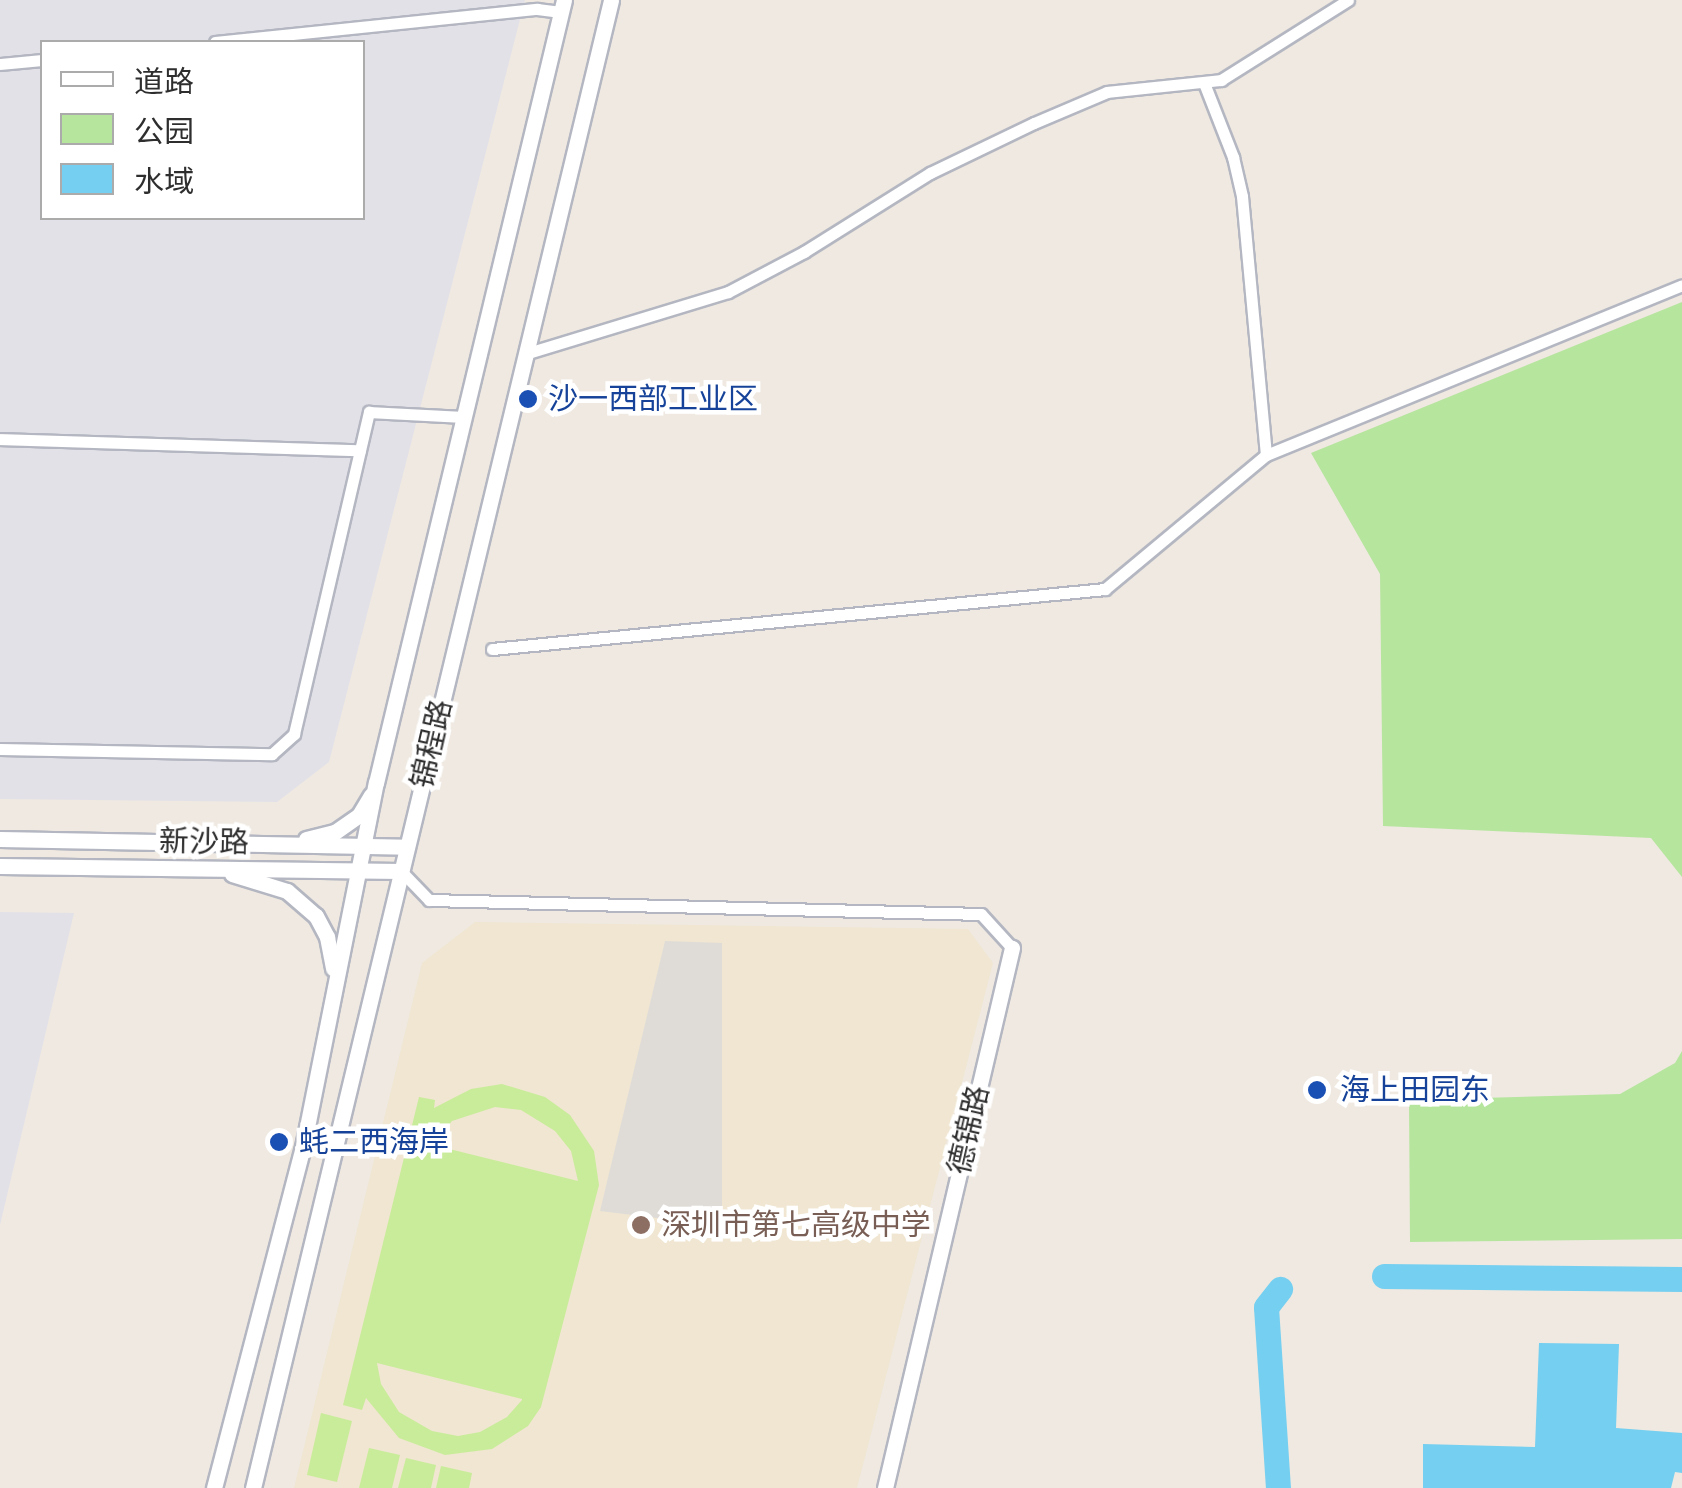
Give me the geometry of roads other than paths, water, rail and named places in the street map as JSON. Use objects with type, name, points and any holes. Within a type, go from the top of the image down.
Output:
[{"type":"main road","name":"锦程路","points":[[254,1488],[611,0]]},
{"type":"main road","name":"锦程路","points":[[214,1488],[304,1142],[334,978],[376,787],[563,6]]},
{"type":"main road","points":[[288,844],[334,832],[358,816],[376,787]]},
{"type":"main road","name":"新沙路","points":[[0,840],[407,847]]},
{"type":"main road","name":"新沙路","points":[[0,866],[402,871]]},
{"type":"main road","points":[[214,868],[288,891],[316,916],[327,937],[334,978]]},
{"type":"main road","name":"德锦路","points":[[885,1488],[1012,948]]},
{"type":"street","points":[[525,354],[728,292],[804,252],[930,173],[1106,92],[1139,86],[1204,84],[1254,62],[1348,0]]},
{"type":"street","points":[[235,40],[563,6]]},
{"type":"street","points":[[0,64],[40,60]]},
{"type":"street","points":[[1204,84],[1233,158],[1242,196],[1266,455]]},
{"type":"street","points":[[492,649],[1105,589],[1266,455],[1682,286]]},
{"type":"street","points":[[0,749],[272,754],[294,734],[368,412],[462,417]]},
{"type":"street","points":[[0,439],[360,450]]},
{"type":"street","points":[[402,871],[430,900],[981,914],[1012,948]]},
{"type":"water","points":[[1539,1343],[1619,1344],[1616,1428],[1682,1433],[1682,1473],[1675,1472],[1671,1488],[1423,1488],[1423,1444],[1535,1447]]},
{"type":"waterway","points":[[1384,1276],[1682,1279]]},
{"type":"waterway","points":[[1278,1488],[1266,1307],[1280,1289]]},
{"type":"place","name":"沙一西部工业区","points":[[528,399]]},
{"type":"place","name":"海上田园东","points":[[1317,1090]]},
{"type":"place","name":"蚝二西海岸","points":[[279,1142]]},
{"type":"place","name":"深圳市第七高级中学","points":[[641,1225]]}]
